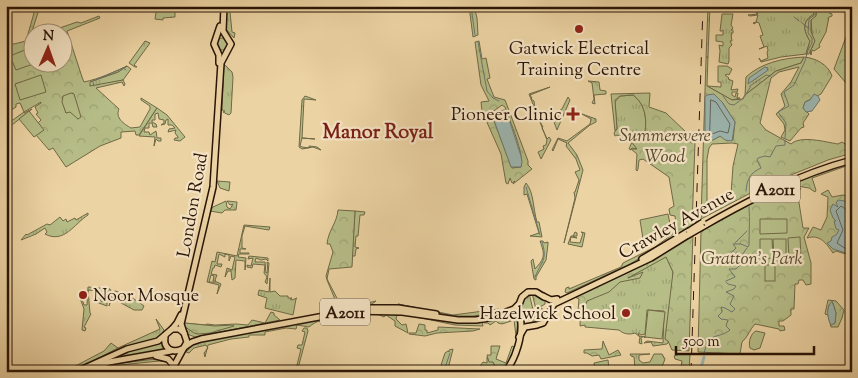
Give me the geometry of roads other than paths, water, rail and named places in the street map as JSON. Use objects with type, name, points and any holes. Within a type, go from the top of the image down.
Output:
[{"type":"main road","points":[[223,6],[223,30],[231,45],[227,51],[221,53],[216,50],[214,45],[220,30],[223,6]]},
{"type":"main road","points":[[216,38],[222,34],[228,37]]},
{"type":"main road","name":"London Road","points":[[172,329],[179,321],[211,184],[219,58],[216,50]]},
{"type":"main road","name":"London Road","points":[[185,334],[182,323],[213,187],[221,62],[227,51]]},
{"type":"main road","name":"Crawley Avenue","points":[[541,295],[553,300],[576,290],[628,266],[736,204],[781,183],[852,159]]},
{"type":"main road","name":"Crawley Avenue","points":[[550,309],[554,304],[651,258],[688,233]]},
{"type":"main road","name":"A2011","points":[[185,334],[191,338],[198,337],[356,308],[398,308],[467,318],[509,312],[515,309],[522,297],[529,291],[541,295]]},
{"type":"main road","points":[[541,295],[549,302],[550,309]]},
{"type":"main road","points":[[518,305],[517,310],[520,316],[524,322],[532,326]]},
{"type":"main road","name":"A2011","points":[[532,326],[543,323],[550,309]]},
{"type":"main road","name":"A2011","points":[[184,348],[192,342],[202,339],[351,311],[402,312],[462,320],[512,314],[520,316]]},
{"type":"main road","points":[[505,372],[514,358],[519,337],[520,316]]},
{"type":"main road","points":[[519,337],[524,328],[532,326]]},
{"type":"main road","points":[[76,372],[127,349],[157,341],[172,329],[178,329],[185,334],[187,340],[174,369]]},
{"type":"main road","points":[[165,335],[165,344],[174,356],[174,369]]},
{"type":"main road","points":[[86,372],[107,362],[178,351],[184,348]]},
{"type":"main road","points":[[147,356],[165,358],[171,361],[174,369]]},
{"type":"water","points":[[765,67],[768,68],[767,71],[748,84],[749,78]]},
{"type":"water","points":[[714,94],[722,102],[735,122],[732,141],[725,140],[720,136],[713,140],[705,137],[705,97]]},
{"type":"water","points":[[814,94],[820,100],[812,111],[806,112],[803,108],[805,102],[810,100]]},
{"type":"water","points":[[506,110],[521,156],[521,167],[511,167],[492,115]]},
{"type":"water","points":[[838,200],[845,201],[849,206],[851,204],[849,201],[852,201],[852,230],[849,231],[852,233],[852,247],[849,254],[833,249],[827,243],[831,241],[832,237],[839,230],[836,229],[834,221],[836,221],[830,210],[833,204],[838,207],[836,203]]},
{"type":"water","points":[[832,301],[836,313],[835,323],[831,325],[828,313]]},
{"type":"waterway","points":[[471,6],[475,35]]},
{"type":"waterway","points":[[797,8],[809,6]]},
{"type":"waterway","points":[[785,138],[786,123],[778,112],[789,106],[784,92],[794,85],[812,43],[812,38],[808,33],[809,19],[816,14],[814,6]]},
{"type":"waterway","points":[[822,8],[830,9]]},
{"type":"waterway","points":[[832,9],[839,9]]},
{"type":"waterway","points":[[841,9],[850,10]]},
{"type":"waterway","points":[[794,17],[799,21]]},
{"type":"waterway","points":[[801,22],[808,28]]},
{"type":"waterway","points":[[478,42],[487,91],[493,98],[499,101]]},
{"type":"waterway","points":[[93,81],[123,68],[126,70]]},
{"type":"waterway","points":[[743,98],[750,86],[766,75],[771,76]]},
{"type":"waterway","points":[[723,96],[729,104],[734,105],[742,99]]},
{"type":"waterway","points":[[746,191],[750,177],[761,168],[757,160],[758,158],[770,157],[776,146],[785,145],[785,140]]},
{"type":"waterway","points":[[526,187],[540,235]]},
{"type":"waterway","points":[[732,273],[729,269],[736,269],[741,264],[742,257],[738,252],[736,253],[737,258],[734,259],[731,253],[736,248],[733,244],[741,244],[748,247],[749,245],[749,207]]},
{"type":"waterway","points":[[735,243],[747,231]]},
{"type":"waterway","points":[[535,277],[544,257],[542,242]]},
{"type":"waterway","points":[[742,255],[747,248]]},
{"type":"waterway","points":[[726,281],[735,277],[732,273]]},
{"type":"waterway","points":[[704,353],[711,338],[730,330],[726,326],[728,320],[721,319],[718,316],[722,312],[721,307],[732,312],[735,309],[730,304],[734,296],[726,292],[734,289],[736,286],[726,282]]},
{"type":"waterway","points":[[445,368],[450,353]]},
{"type":"waterway","points":[[697,369],[701,368],[704,357]]},
{"type":"waterway","points":[[683,372],[688,370]]},
{"type":"railway","points":[[691,372],[703,6]]},
{"type":"place","name":"Gatwick Electrical Training Centre","points":[[579,29]]},
{"type":"place","name":"Pioneer Clinic","points":[[573,114]]},
{"type":"place","name":"Noor Mosque","points":[[83,295]]},
{"type":"place","name":"Hazelwick School","points":[[626,313]]},
{"type":"district","name":"Manor Royal","points":[[378,131]]},
{"type":"park label","name":"Summersvere Wood","points":[[665,145]]},
{"type":"park label","name":"Gratton's Park","points":[[752,258]]}]
